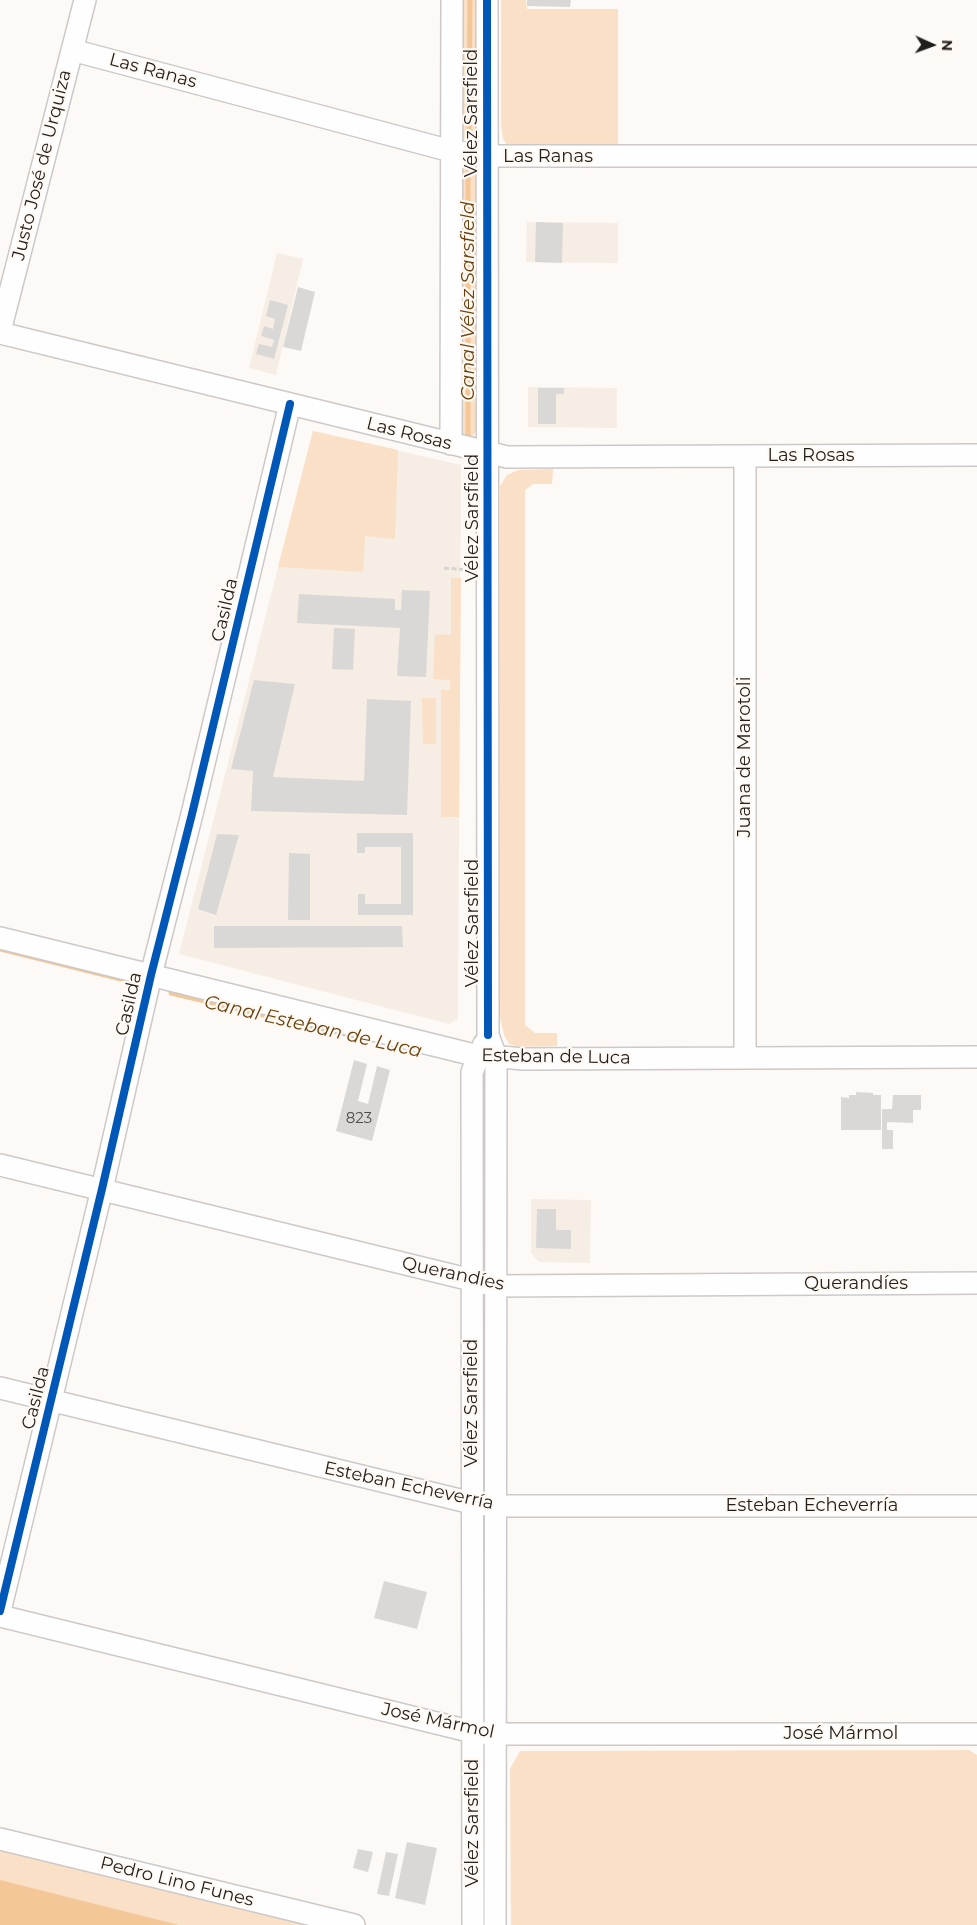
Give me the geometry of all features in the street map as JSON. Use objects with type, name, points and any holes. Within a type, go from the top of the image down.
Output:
[{"type":"street","name":"Justo José de Urquiza","points":[[0,332],[85,0]]},
{"type":"street","name":"Vélez Sarsfield","points":[[451,444],[452,0]]},
{"type":"street","name":"Vélez Sarsfield","points":[[487,0],[487,1056],[496,1286],[495,1925]]},
{"type":"street","name":"Las Ranas","points":[[72,50],[451,150],[487,156],[977,156]]},
{"type":"street","name":"Las Rosas","points":[[0,332],[507,458],[977,455]]},
{"type":"street","name":"Casilda","points":[[0,1611],[102,1190],[151,975],[192,814],[290,404]]},
{"type":"street","name":"Juana de Marotoli","points":[[745,456],[745,1058]]},
{"type":"street","name":"Esteban de Luca","points":[[0,938],[487,1056],[523,1059],[977,1057]]},
{"type":"street","name":"Vélez Sarsfield","points":[[473,1925],[472,1072],[487,1056]]},
{"type":"street","name":"Querandíes","points":[[0,1165],[496,1286],[977,1283]]},
{"type":"street","name":"Esteban Echeverría","points":[[0,1388],[472,1503],[496,1506],[977,1506]]},
{"type":"street","name":"José Mármol","points":[[0,1616],[472,1732],[496,1734],[977,1734]]},
{"type":"street","name":"Pedro Lino Funes","points":[[0,1839],[354,1925]]},
{"type":"path","points":[[444,568],[488,572]]},
{"type":"shaded area","points":[[457,0],[475,0],[476,126],[473,135],[466,139],[460,138]]},
{"type":"shaded area","points":[[501,0],[526,0],[527,9],[618,9],[618,150],[508,146],[503,139],[501,126]]},
{"type":"shaded area","points":[[458,160],[474,160],[477,168],[477,429],[473,437],[463,439],[455,420]]},
{"type":"shaded area","points":[[527,222],[618,223],[618,263],[526,262]]},
{"type":"shaded area","points":[[277,253],[303,259],[276,375],[249,368]]},
{"type":"shaded area","points":[[528,387],[617,388],[617,428],[528,427]]},
{"type":"shaded area","points":[[313,431],[461,465],[458,1019],[449,1024],[179,954]]},
{"type":"shaded area","points":[[313,431],[398,450],[395,539],[365,536],[363,572],[278,567]]},
{"type":"shaded area","points":[[553,469],[552,484],[533,484],[525,490],[525,1025],[535,1033],[557,1033],[557,1046],[520,1047],[509,1044],[504,1035],[500,1017],[500,486],[507,475],[518,470]]},
{"type":"shaded area","points":[[451,578],[461,578],[459,817],[441,817],[441,690],[450,690],[450,680],[433,679],[435,634],[451,635]]},
{"type":"shaded area","points":[[422,698],[436,698],[436,744],[423,744]]},
{"type":"shaded area","points":[[479,1072],[485,1074],[486,1272],[484,1274],[481,1273]]},
{"type":"shaded area","points":[[531,1199],[591,1200],[590,1263],[539,1262],[531,1253]]},
{"type":"shaded area","points":[[480,1302],[488,1304],[491,1491],[482,1498]]},
{"type":"shaded area","points":[[969,1750],[977,1755],[977,1925],[511,1925],[510,1769],[520,1751]]},
{"type":"shaded area","points":[[0,1839],[354,1925],[0,1925]]},
{"type":"shaded area","points":[[0,1880],[179,1925],[0,1925]]},
{"type":"building","points":[[527,0],[571,0],[570,7],[527,6]]},
{"type":"building","points":[[536,222],[563,223],[562,263],[535,262]]},
{"type":"building","points":[[298,287],[315,292],[301,351],[283,347]]},
{"type":"building","points":[[270,300],[288,305],[274,359],[256,354],[259,344],[272,347],[274,340],[261,336],[264,326],[273,329],[275,319],[266,316]]},
{"type":"building","points":[[538,388],[564,388],[564,394],[556,394],[556,424],[538,424]]},
{"type":"building","points":[[402,590],[430,591],[426,677],[397,676],[400,628],[297,623],[299,594],[395,599],[395,610],[401,610]]},
{"type":"building","points":[[334,628],[355,629],[353,670],[332,669]]},
{"type":"building","points":[[254,680],[295,684],[273,777],[364,781],[367,699],[411,701],[407,815],[251,811],[253,771],[231,769]]},
{"type":"building","points":[[357,833],[413,833],[413,915],[358,915],[358,894],[365,894],[365,904],[401,904],[401,847],[365,847],[365,853],[357,853]]},
{"type":"building","points":[[217,834],[239,835],[216,915],[198,909]]},
{"type":"building","points":[[289,853],[310,854],[310,920],[288,920]]},
{"type":"building","points":[[214,926],[402,926],[403,947],[214,948]]},
{"type":"building","points":[[354,1060],[367,1064],[358,1101],[368,1104],[377,1066],[390,1070],[372,1141],[336,1131]]},
{"type":"building","points":[[856,1092],[881,1095],[881,1130],[841,1130],[841,1097],[849,1098],[849,1095],[856,1095]]},
{"type":"building","points":[[893,1095],[921,1095],[921,1110],[913,1110],[913,1123],[887,1122],[887,1130],[893,1130],[893,1149],[882,1149],[882,1109],[892,1109]]},
{"type":"building","points":[[537,1209],[556,1209],[556,1230],[571,1230],[571,1249],[536,1248]]},
{"type":"building","points":[[384,1581],[427,1592],[417,1629],[374,1618]]},
{"type":"building","points":[[407,1842],[437,1848],[425,1905],[395,1898]]},
{"type":"building","points":[[358,1849],[373,1852],[368,1872],[353,1868]]},
{"type":"building","points":[[386,1852],[398,1854],[389,1896],[377,1894]]},
{"type":"waterway","name":"Canal Vélez Sarsfield","points":[[469,130],[470,0]]},
{"type":"waterway","name":"Canal Vélez Sarsfield","points":[[468,167],[468,436]]},
{"type":"waterway","name":"Canal Esteban de Luca","points":[[0,949],[121,979]]},
{"type":"waterway","name":"Canal Esteban de Luca","points":[[171,993],[358,1037]]},
{"type":"waterway","name":"Canal Vélez Sarsfield","points":[[483,1445],[483,1493]]},
{"type":"waterway","name":"Canal Vélez Sarsfield","points":[[483,1532],[484,1720]]},
{"type":"waterway","name":"Canal Vélez Sarsfield","points":[[484,1756],[484,1925]]},
{"type":"cycle path","points":[[487,0],[488,1035]]},
{"type":"cycle path","points":[[0,1611],[102,1189],[151,975],[192,814],[290,404]]}]
